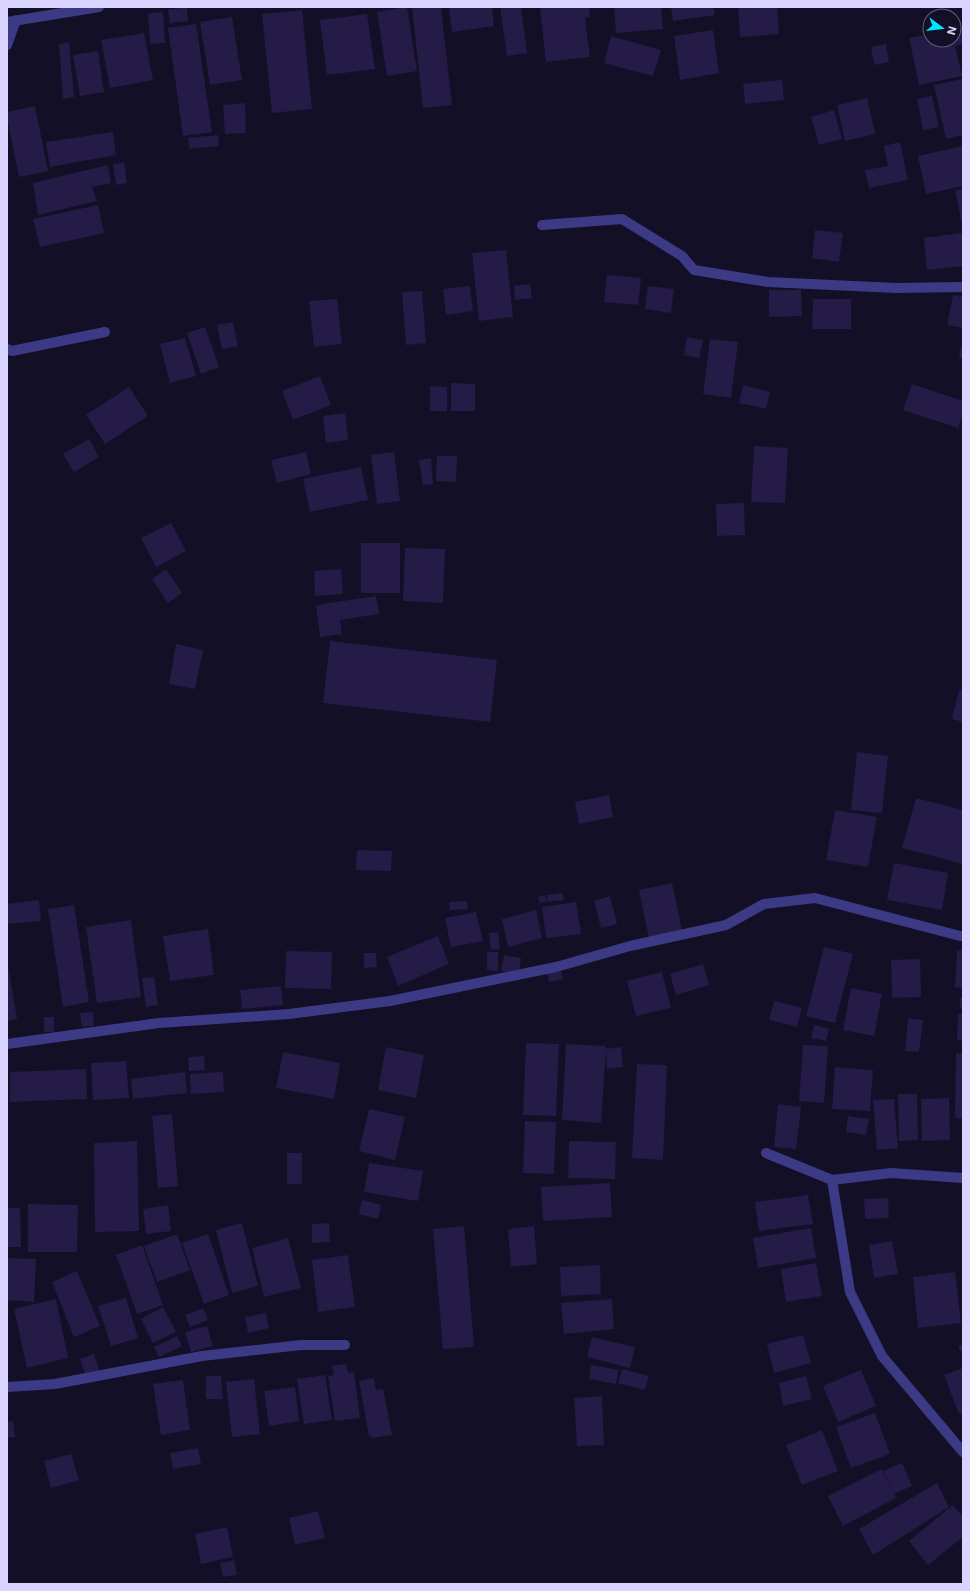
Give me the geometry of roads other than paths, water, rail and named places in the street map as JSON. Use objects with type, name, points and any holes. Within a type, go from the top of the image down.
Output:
[{"type":"street","points":[[7,45],[11,21],[99,7]]},
{"type":"street","points":[[542,225],[622,219],[682,256],[694,270],[768,282],[896,288],[963,287]]},
{"type":"street","points":[[7,349],[12,351],[105,332]]},
{"type":"street","points":[[7,1044],[159,1023],[289,1014],[390,1001],[556,967],[630,946],[726,925],[764,904],[815,898],[963,936]]},
{"type":"street","points":[[766,1153],[832,1180],[891,1173],[963,1178]]},
{"type":"street","points":[[832,1180],[850,1292],[882,1356],[963,1452]]},
{"type":"street","points":[[7,1387],[55,1384],[202,1356],[302,1345],[345,1345]]}]
